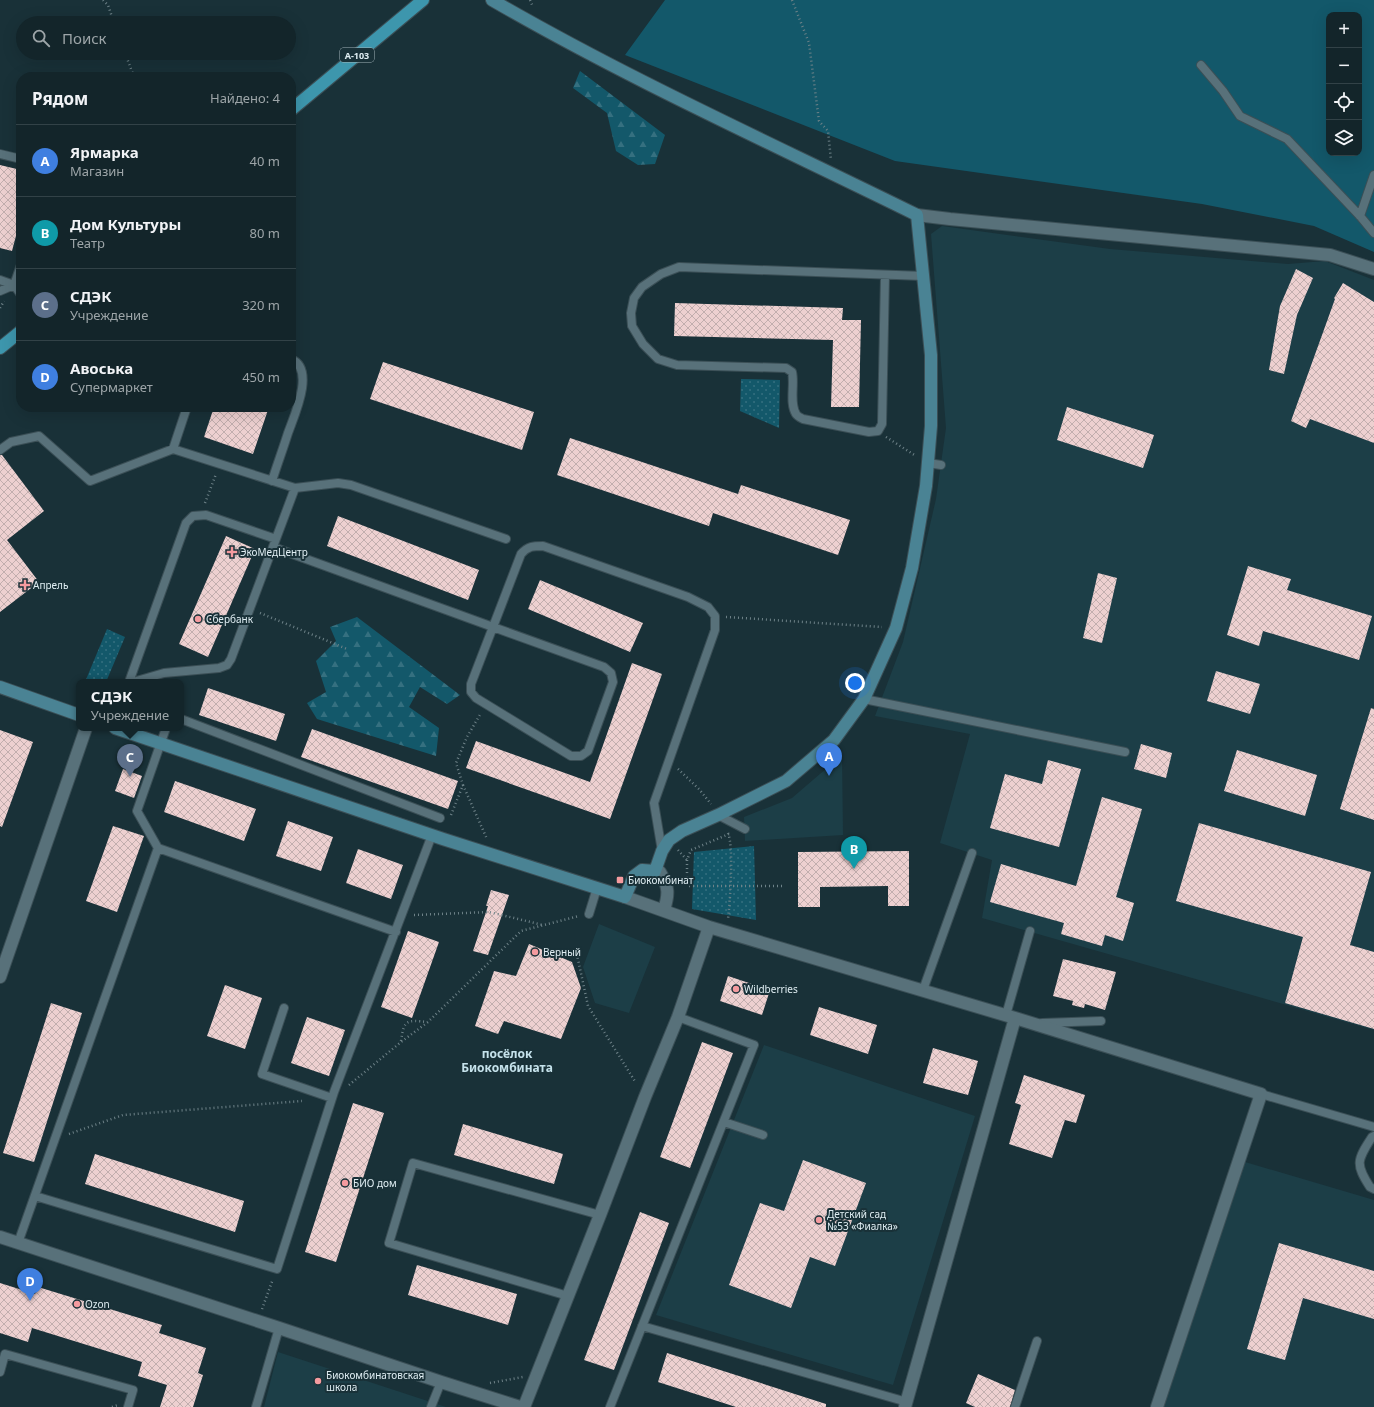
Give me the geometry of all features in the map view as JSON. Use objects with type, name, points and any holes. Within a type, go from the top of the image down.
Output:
[{"type":"main road","name":"А-103","points":[[296,106],[423,0]]},
{"type":"main road","points":[[0,348],[16,335]]},
{"type":"street","points":[[492,0],[547,32],[604,62],[917,215],[1330,255],[1374,269]]},
{"type":"street","points":[[654,871],[662,852],[670,840],[682,830],[718,815],[786,780],[834,740],[864,699],[896,628],[912,568],[926,486],[931,426],[931,355],[917,215]]},
{"type":"street","points":[[0,687],[76,714]]},
{"type":"street","points":[[0,977],[85,731]]},
{"type":"street","points":[[124,731],[437,837],[664,910],[709,927],[923,990],[1261,1094],[1157,1407]]},
{"type":"street","points":[[625,897],[634,876],[642,870],[660,872],[668,889],[668,899],[664,910]]},
{"type":"street","points":[[524,1407],[645,1097],[678,1017],[709,927]]},
{"type":"street","points":[[906,1405],[1011,1017]]},
{"type":"street","points":[[0,1237],[520,1407]]},
{"type":"lane","points":[[1201,65],[1223,91],[1240,116],[1287,139],[1360,216],[1374,233]]},
{"type":"lane","points":[[0,154],[16,158]]},
{"type":"lane","points":[[1360,216],[1374,175]]},
{"type":"lane","points":[[885,274],[882,424],[878,431],[861,431],[803,419],[796,415],[793,407],[792,372],[786,368],[677,365],[658,359],[643,344],[632,326],[631,313],[634,298],[642,287],[661,274],[679,267],[885,274],[923,276]]},
{"type":"lane","points":[[0,291],[14,284],[16,279]]},
{"type":"lane","points":[[0,280],[14,284],[16,287]]},
{"type":"lane","points":[[296,362],[299,364],[301,369],[302,390],[296,408]]},
{"type":"lane","points":[[173,449],[185,412]]},
{"type":"lane","points":[[272,481],[295,412]]},
{"type":"lane","points":[[0,450],[11,442],[39,436],[90,481],[173,449],[295,488],[338,484],[351,485],[506,539]]},
{"type":"lane","points":[[928,463],[941,465]]},
{"type":"lane","points":[[143,679],[164,673],[219,668],[227,665],[231,659],[295,488]]},
{"type":"lane","points":[[130,679],[186,523],[193,516],[206,515],[274,543],[493,627],[604,667],[611,673],[613,682],[588,751],[581,756],[571,756],[476,698],[471,692],[471,684],[493,627],[521,554],[532,546],[543,546],[688,597],[708,608],[715,616],[715,630],[654,804],[662,852]]},
{"type":"lane","points":[[864,699],[1125,752]]},
{"type":"lane","points":[[184,720],[440,818]]},
{"type":"lane","points":[[165,731],[137,811],[158,848],[396,932]]},
{"type":"lane","points":[[718,815],[744,829]]},
{"type":"lane","points":[[35,1196],[277,1269],[333,1095],[402,915],[437,837]]},
{"type":"lane","points":[[18,1243],[158,848]]},
{"type":"lane","points":[[923,990],[972,853]]},
{"type":"lane","points":[[589,914],[597,888]]},
{"type":"lane","points":[[1011,1017],[1030,931]]},
{"type":"lane","points":[[284,1008],[262,1074],[333,1095]]},
{"type":"lane","points":[[610,1407],[754,1045],[678,1017]]},
{"type":"lane","points":[[1034,1024],[1101,1021]]},
{"type":"lane","points":[[1261,1094],[1374,1127]]},
{"type":"lane","points":[[724,1122],[763,1135]]},
{"type":"lane","points":[[1374,1136],[1360,1155],[1360,1171],[1370,1188],[1374,1189]]},
{"type":"lane","points":[[568,1296],[389,1243],[413,1163],[600,1215]]},
{"type":"lane","points":[[642,1326],[906,1405]]},
{"type":"lane","points":[[256,1407],[279,1328]]},
{"type":"lane","points":[[1015,1407],[1037,1340]]},
{"type":"lane","points":[[0,1372],[6,1354],[133,1390],[128,1407]]},
{"type":"lane","points":[[431,1407],[441,1382]]},
{"type":"path","points":[[103,0],[108,5],[112,16]]},
{"type":"path","points":[[792,0],[809,43],[819,121],[828,131],[833,174]]},
{"type":"path","points":[[128,60],[132,72]]},
{"type":"path","points":[[878,431],[928,463]]},
{"type":"path","points":[[209,494],[217,471]]},
{"type":"path","points":[[250,609],[348,649]]},
{"type":"path","points":[[715,616],[896,628]]},
{"type":"path","points":[[486,704],[467,737],[456,763],[463,785],[493,855]]},
{"type":"path","points":[[676,762],[678,770],[699,789],[718,815]]},
{"type":"path","points":[[437,837],[463,785]]},
{"type":"path","points":[[725,931],[728,918],[730,886],[729,834],[691,850],[687,860],[687,886],[730,886],[783,886]]},
{"type":"path","points":[[402,915],[489,912],[544,925]]},
{"type":"path","points":[[333,1095],[352,1083],[401,1042],[428,1022],[521,931],[589,914]]},
{"type":"path","points":[[576,950],[588,1006],[645,1097]]},
{"type":"path","points":[[401,1042],[402,1030],[405,1024],[411,1020],[428,1022]]},
{"type":"path","points":[[55,1139],[123,1115],[308,1100]]},
{"type":"path","points":[[262,1309],[277,1269]]},
{"type":"shaded area","points":[[942,226],[1110,249],[1288,264],[1325,261],[1374,280],[1374,1030],[982,918],[992,860],[940,843],[970,734],[875,716],[903,642],[936,499],[946,428],[931,234]]},
{"type":"shaded area","points":[[842,755],[843,835],[745,841],[744,817],[792,798]]},
{"type":"shaded area","points":[[599,924],[655,947],[629,1013],[595,1003],[583,967]]},
{"type":"shaded area","name":"Детский сад №53 «Фиалка»","points":[[764,1045],[975,1116],[893,1385],[656,1315]]},
{"type":"shaded area","points":[[1245,1162],[1374,1200],[1374,1407],[1161,1407]]},
{"type":"shaded area","name":"Биокомбинатовская школа","points":[[278,1352],[446,1407],[264,1407]]},
{"type":"green space","points":[[665,0],[1374,0],[1374,252],[1314,226],[1202,204],[895,161],[625,55]]},
{"type":"green space","points":[[580,71],[665,135],[655,164],[638,165],[616,151],[607,113],[573,88]]},
{"type":"green space","points":[[741,379],[780,380],[779,428],[740,411]]},
{"type":"green space","points":[[357,617],[460,695],[447,704],[420,687],[409,707],[439,728],[436,756],[317,719],[307,703],[326,692],[316,661],[336,641],[330,627]]},
{"type":"green space","points":[[107,629],[125,637],[107,679],[86,679]]},
{"type":"green space","points":[[754,846],[756,920],[692,909],[694,852]]},
{"type":"building","points":[[0,165],[16,169],[16,236],[12,251],[0,248]]},
{"type":"building","points":[[1296,269],[1313,278],[1297,315],[1284,374],[1269,370],[1280,306]]},
{"type":"building","points":[[1343,283],[1374,302],[1374,443],[1310,419],[1306,428],[1291,421],[1335,299],[1334,298]]},
{"type":"building","points":[[675,303],[843,308],[842,320],[861,320],[859,407],[831,407],[833,340],[674,336]]},
{"type":"building","points":[[383,362],[534,412],[522,450],[370,399]]},
{"type":"building","points":[[1067,407],[1154,435],[1143,468],[1057,440]]},
{"type":"building","points":[[212,412],[267,412],[253,454],[204,437]]},
{"type":"building","points":[[570,438],[738,494],[741,485],[850,520],[838,555],[713,513],[709,526],[557,475]]},
{"type":"building","points":[[0,455],[2,455],[44,511],[7,540],[39,582],[0,612]]},
{"type":"building","points":[[338,516],[479,570],[468,600],[327,546]]},
{"type":"building","points":[[226,536],[255,549],[208,657],[179,644]]},
{"type":"building","points":[[1248,566],[1291,579],[1287,590],[1372,616],[1359,660],[1263,631],[1259,646],[1227,635]]},
{"type":"building","points":[[1098,573],[1117,578],[1102,643],[1083,638]]},
{"type":"building","points":[[540,580],[643,623],[630,652],[528,609]]},
{"type":"building","points":[[632,663],[662,674],[610,819],[466,768],[476,741],[590,782]]},
{"type":"building","points":[[1216,671],[1260,684],[1250,714],[1207,701]]},
{"type":"building","points":[[208,688],[285,714],[276,741],[199,715]]},
{"type":"building","points":[[1371,708],[1374,709],[1374,820],[1340,809]]},
{"type":"building","points":[[312,729],[458,781],[448,809],[301,757]]},
{"type":"building","points":[[0,730],[33,742],[2,827],[0,826]]},
{"type":"building","points":[[1141,744],[1172,753],[1166,778],[1134,769]]},
{"type":"building","points":[[1237,750],[1317,775],[1305,816],[1224,791]]},
{"type":"building","points":[[1048,760],[1081,769],[1059,847],[990,828],[1005,774],[1042,784]]},
{"type":"building","points":[[123,769],[142,776],[134,798],[115,791]]},
{"type":"building","points":[[175,781],[256,809],[244,841],[164,812]]},
{"type":"building","points":[[1102,797],[1142,809],[1116,897],[1134,903],[1123,941],[1105,935],[1102,946],[1061,934],[1064,923],[990,902],[1001,864],[1076,886]]},
{"type":"building","points":[[288,821],[333,837],[321,871],[276,856]]},
{"type":"building","points":[[1199,823],[1371,872],[1350,945],[1374,952],[1374,1029],[1285,1003],[1303,937],[1176,901]]},
{"type":"building","points":[[113,826],[144,836],[117,912],[86,901]]},
{"type":"building","points":[[358,849],[403,865],[391,899],[346,883]]},
{"type":"building","points":[[909,851],[909,906],[888,906],[888,886],[820,887],[820,907],[798,907],[798,852]]},
{"type":"building","points":[[491,890],[509,895],[488,955],[473,951],[488,906],[486,906]]},
{"type":"building","points":[[408,931],[439,942],[412,1018],[381,1007]]},
{"type":"building","points":[[529,944],[572,962],[581,988],[561,1039],[504,1021],[498,1034],[475,1026],[494,971],[516,976]]},
{"type":"building","points":[[1063,959],[1116,972],[1105,1010],[1085,1004],[1084,1008],[1072,1005],[1073,1001],[1053,996]]},
{"type":"building","points":[[728,976],[770,990],[762,1015],[720,1001]]},
{"type":"building","points":[[225,985],[262,998],[245,1049],[207,1036]]},
{"type":"building","points":[[51,1003],[82,1013],[34,1162],[3,1153]]},
{"type":"building","points":[[819,1007],[877,1025],[868,1054],[810,1035]]},
{"type":"building","points":[[307,1017],[345,1030],[329,1076],[291,1063]]},
{"type":"building","points":[[702,1042],[733,1053],[690,1168],[660,1157]]},
{"type":"building","points":[[933,1048],[978,1061],[968,1095],[923,1083]]},
{"type":"building","points":[[1024,1075],[1085,1095],[1076,1123],[1065,1120],[1052,1158],[1009,1144],[1021,1105],[1015,1103]]},
{"type":"building","name":"БИО дом","points":[[353,1103],[384,1113],[336,1262],[305,1252]]},
{"type":"building","points":[[463,1124],[563,1154],[554,1184],[454,1155]]},
{"type":"building","points":[[95,1154],[244,1201],[235,1232],[85,1184]]},
{"type":"building","points":[[803,1160],[866,1183],[835,1266],[810,1257],[791,1308],[729,1285],[760,1203],[784,1211]]},
{"type":"building","points":[[640,1212],[669,1223],[614,1370],[584,1360]]},
{"type":"building","points":[[1279,1243],[1374,1271],[1374,1319],[1303,1298],[1285,1360],[1247,1349]]},
{"type":"building","points":[[417,1265],[517,1294],[508,1325],[408,1295]]},
{"type":"building","points":[[0,1283],[35,1294],[38,1287],[162,1325],[159,1333],[206,1348],[198,1373],[203,1375],[193,1407],[160,1407],[167,1385],[138,1376],[142,1362],[32,1328],[28,1342],[0,1333]]},
{"type":"building","points":[[667,1353],[826,1404],[826,1407],[736,1407],[658,1382]]},
{"type":"building","points":[[978,1374],[1015,1390],[1010,1407],[975,1407],[966,1403]]},
{"type":"place","name":"ЭкоМедЦентр","points":[[232,552]]},
{"type":"place","name":"Апрель","points":[[25,585]]},
{"type":"place","name":"Сбербанк","points":[[198,619]]},
{"type":"place","name":"Ярмарка","points":[[829,776]]},
{"type":"place","name":"СДЭК","points":[[130,777]]},
{"type":"place","name":"Дом Культуры","points":[[854,869]]},
{"type":"place","name":"Биокомбинат","points":[[620,880]]},
{"type":"place","name":"Верный","points":[[535,952]]},
{"type":"place","name":"Wildberries","points":[[736,989]]},
{"type":"place","name":"БИО дом","points":[[345,1183]]},
{"type":"place","name":"Детский сад №53 «Фиалка»","points":[[819,1220]]},
{"type":"place","name":"Авоська","points":[[30,1301]]},
{"type":"place","name":"Ozon","points":[[77,1304]]},
{"type":"place","name":"Биокомбинатовская школа","points":[[318,1381]]},
{"type":"district","name":"посёлок Биокомбината","points":[[507,1060]]}]
